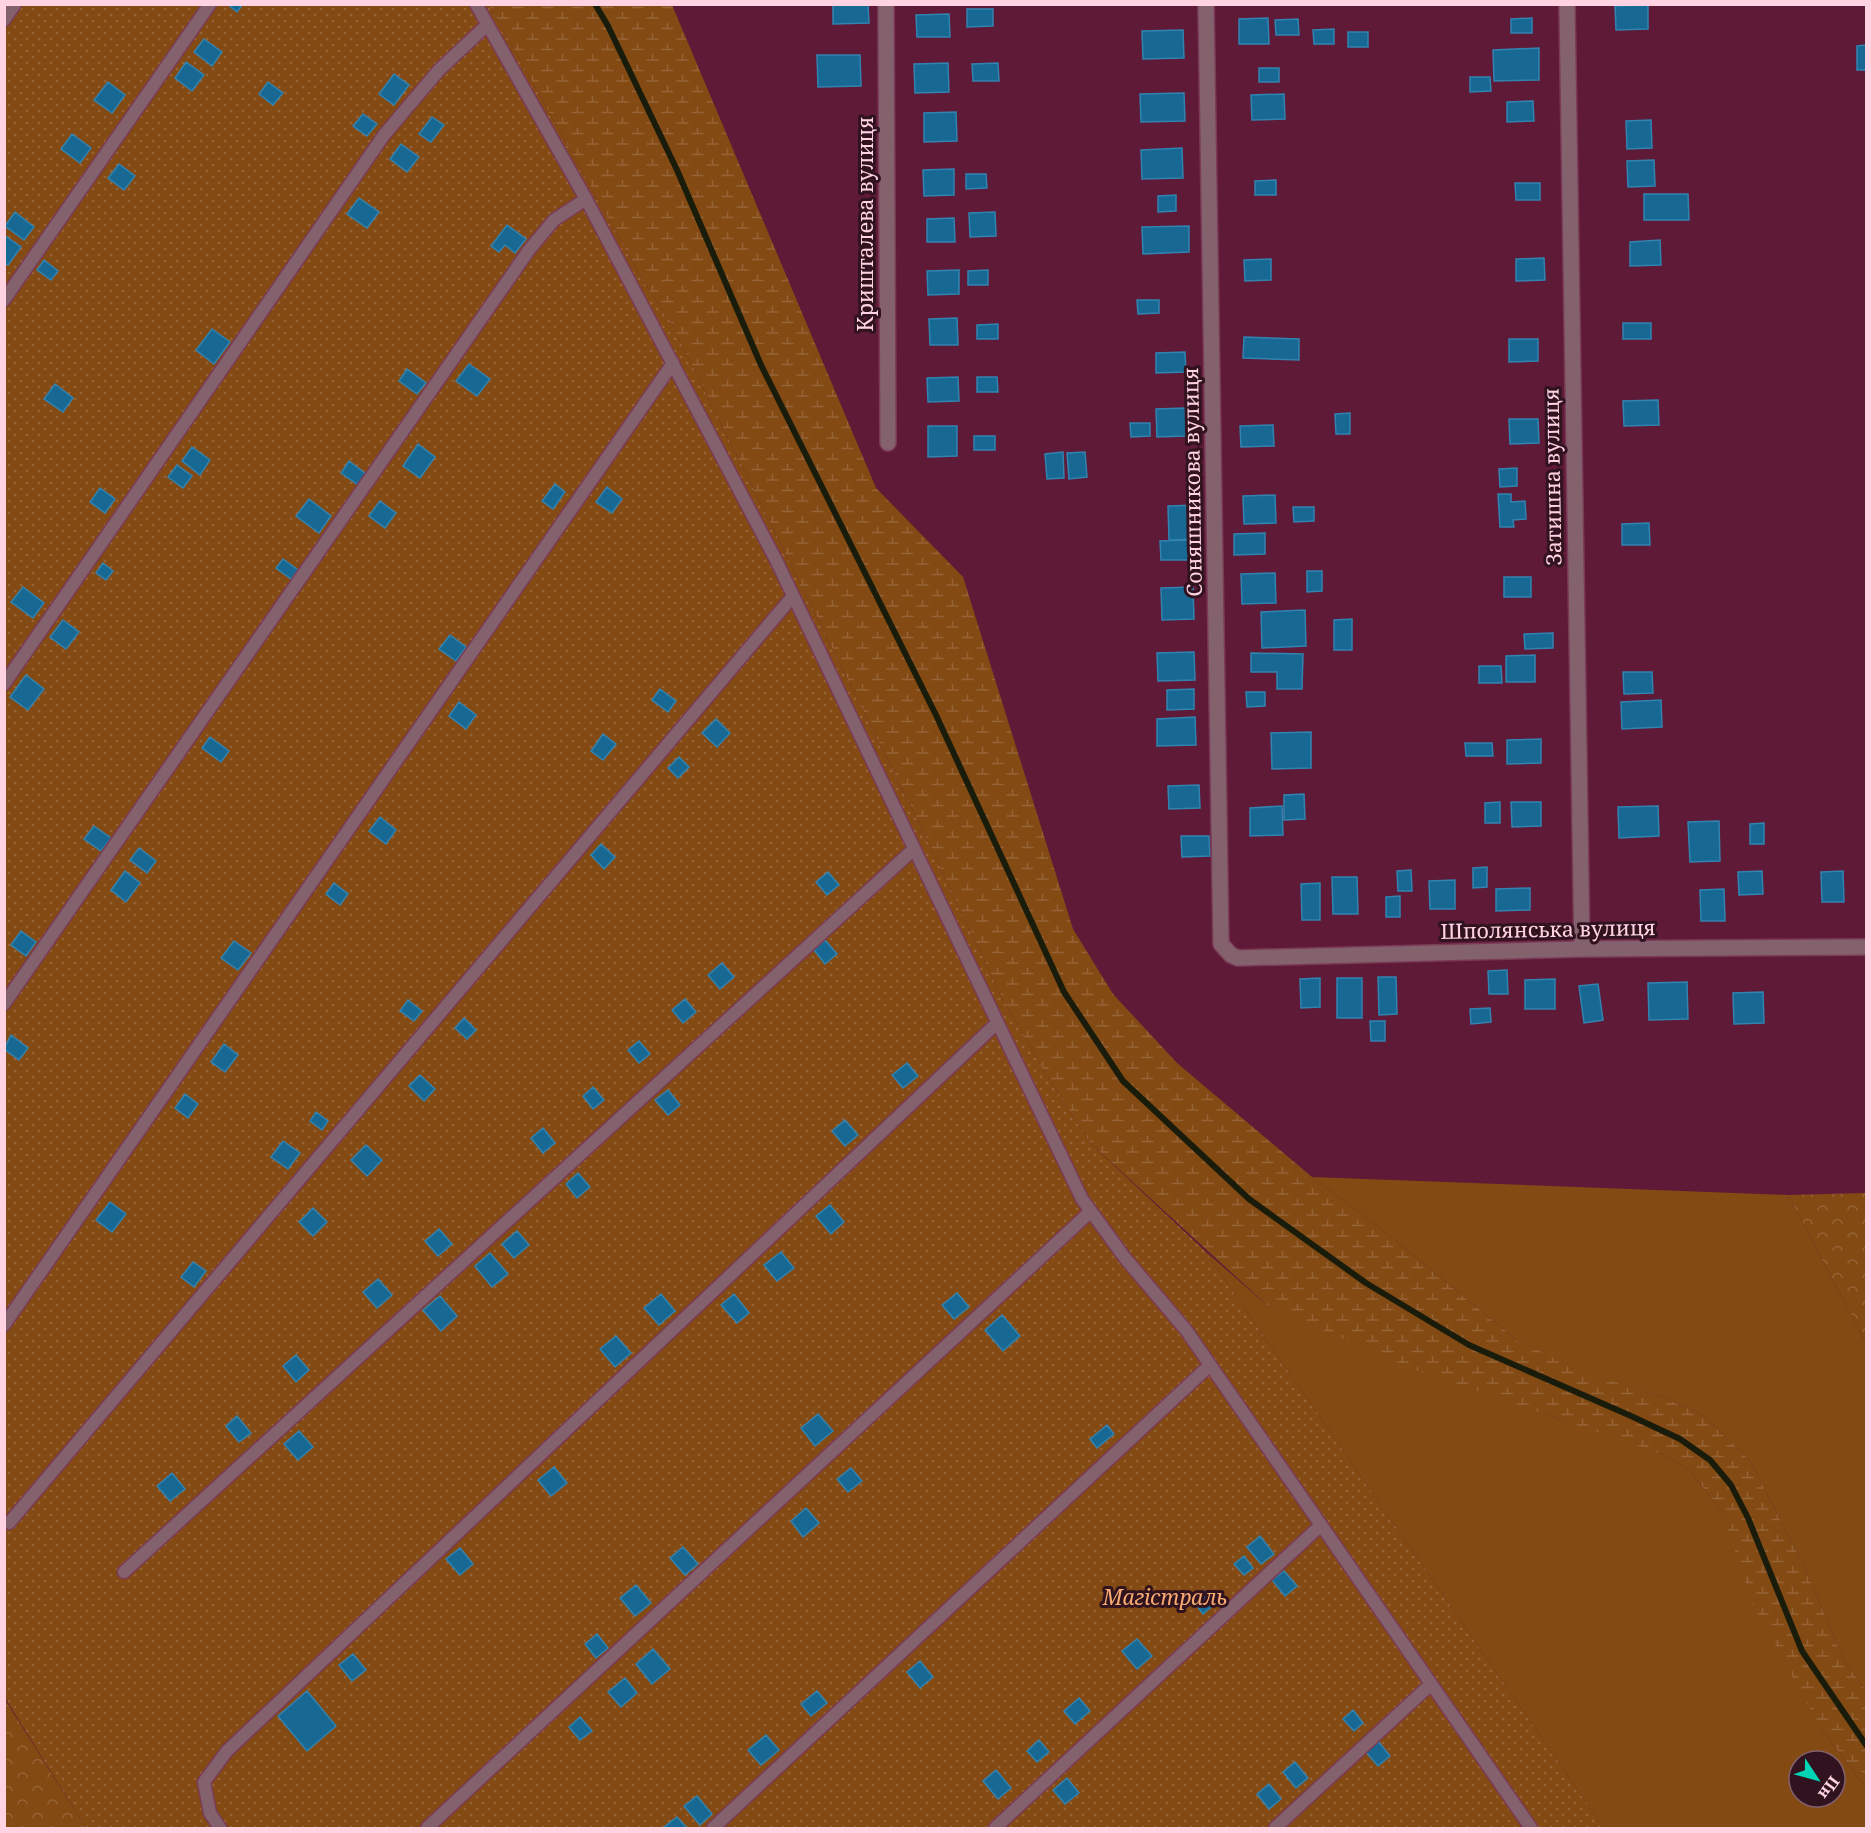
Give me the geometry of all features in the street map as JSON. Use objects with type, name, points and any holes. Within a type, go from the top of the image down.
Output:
[{"type":"street","name":"Кришталева вулиця","points":[[886,4],[888,443]]},
{"type":"street","name":"Соняшникова вулиця","points":[[1206,4],[1221,944],[1231,955]]},
{"type":"street","name":"Затишна вулиця","points":[[1567,4],[1582,949]]},
{"type":"street","name":"Шполянська вулиця","points":[[1231,955],[1238,958],[1582,949],[1866,947]]},
{"type":"lane","points":[[4,20],[15,4]]},
{"type":"lane","points":[[4,300],[210,4]]},
{"type":"lane","points":[[476,4],[586,199],[793,596],[1082,1200],[1125,1258],[1186,1330],[1531,1828]]},
{"type":"lane","points":[[4,684],[384,135],[439,70],[487,25]]},
{"type":"lane","points":[[4,1004],[529,250],[554,220],[586,199]]},
{"type":"lane","points":[[4,1325],[673,363]]},
{"type":"lane","points":[[9,1523],[793,596]]},
{"type":"lane","points":[[124,1572],[914,849]]},
{"type":"lane","points":[[220,1828],[210,1814],[204,1782],[227,1751],[996,1024]]},
{"type":"lane","points":[[427,1828],[1091,1211]]},
{"type":"lane","points":[[714,1828],[1209,1366]]},
{"type":"lane","points":[[995,1828],[1321,1526]]},
{"type":"lane","points":[[1275,1828],[1430,1685]]},
{"type":"green space","name":"Магістраль","points":[[5,5],[489,5],[643,281],[669,319],[921,827],[1003,1000],[1044,1071],[1090,1143],[1205,1251],[1604,1828],[86,1828],[5,1698]]},
{"type":"green space","points":[[489,5],[672,5],[876,488],[963,577],[1073,929],[1113,994],[1177,1063],[1312,1177],[1391,1237],[1518,1341],[1581,1371],[1659,1396],[1704,1415],[1750,1461],[1805,1568],[1843,1658],[1866,1691],[1866,1788],[1847,1763],[1847,1749],[1836,1749],[1822,1730],[1753,1605],[1722,1511],[1689,1470],[1665,1455],[1421,1372],[1269,1307],[1090,1143],[1044,1071],[1003,1000],[921,827],[669,319],[643,281]]},
{"type":"green space","points":[[1312,1177],[1788,1195],[1866,1343],[1866,1691],[1843,1658],[1805,1568],[1750,1461],[1704,1415],[1659,1396],[1581,1372],[1518,1341],[1391,1237]]},
{"type":"green space","points":[[1866,1193],[1866,1343],[1788,1195]]},
{"type":"green space","points":[[1205,1251],[1269,1307],[1553,1417],[1606,1433],[1665,1455],[1689,1470],[1722,1511],[1737,1550],[1822,1730],[1836,1749],[1787,1749],[1787,1809],[1847,1809],[1847,1763],[1866,1788],[1866,1828],[1604,1828]]},
{"type":"green space","points":[[4,1698],[86,1828],[5,1828]]},
{"type":"building","points":[[227,4],[243,4],[237,12]]},
{"type":"building","points":[[833,4],[868,4],[869,23],[833,24]]},
{"type":"building","points":[[1648,5],[1648,29],[1616,30],[1615,6]]},
{"type":"building","points":[[967,9],[993,9],[993,26],[967,27]]},
{"type":"building","points":[[949,14],[950,37],[917,37],[916,15]]},
{"type":"building","points":[[1268,18],[1269,44],[1239,44],[1239,19]]},
{"type":"building","points":[[1532,18],[1532,33],[1511,33],[1511,19]]},
{"type":"building","points":[[1298,19],[1299,35],[1276,35],[1275,20]]},
{"type":"building","points":[[1334,29],[1334,44],[1314,44],[1313,30]]},
{"type":"building","points":[[1183,30],[1184,58],[1143,59],[1142,31]]},
{"type":"building","points":[[1348,32],[1368,32],[1368,47],[1348,47]]},
{"type":"building","points":[[204,39],[222,52],[212,66],[194,52]]},
{"type":"building","points":[[1866,45],[1866,70],[1857,70],[1857,46]]},
{"type":"building","points":[[1539,48],[1539,80],[1494,81],[1493,50]]},
{"type":"building","points":[[817,55],[860,55],[861,86],[818,87]]},
{"type":"building","points":[[186,62],[204,75],[192,91],[175,78]]},
{"type":"building","points":[[948,63],[949,92],[915,93],[914,64]]},
{"type":"building","points":[[998,63],[999,81],[973,81],[972,64]]},
{"type":"building","points":[[1259,68],[1279,68],[1279,82],[1259,82]]},
{"type":"building","points":[[394,74],[409,85],[394,105],[379,94]]},
{"type":"building","points":[[1470,77],[1490,77],[1491,91],[1470,92]]},
{"type":"building","points":[[108,82],[125,95],[112,113],[94,100]]},
{"type":"building","points":[[268,82],[283,93],[273,105],[259,94]]},
{"type":"building","points":[[1184,93],[1185,121],[1141,122],[1140,94]]},
{"type":"building","points":[[1284,94],[1285,119],[1252,120],[1251,95]]},
{"type":"building","points":[[1533,101],[1534,121],[1507,122],[1507,102]]},
{"type":"building","points":[[956,112],[957,141],[924,142],[924,113]]},
{"type":"building","points":[[363,114],[377,124],[367,136],[353,126]]},
{"type":"building","points":[[432,117],[444,125],[431,142],[419,134]]},
{"type":"building","points":[[1651,120],[1652,148],[1627,149],[1626,121]]},
{"type":"building","points":[[72,134],[91,148],[80,163],[61,149]]},
{"type":"building","points":[[401,144],[419,157],[407,172],[390,159]]},
{"type":"building","points":[[1182,148],[1183,178],[1142,179],[1141,150]]},
{"type":"building","points":[[1654,160],[1655,186],[1628,187],[1627,161]]},
{"type":"building","points":[[119,164],[135,176],[124,190],[108,178]]},
{"type":"building","points":[[954,169],[954,195],[924,196],[923,170]]},
{"type":"building","points":[[966,174],[986,174],[987,188],[966,189]]},
{"type":"building","points":[[1276,180],[1276,195],[1255,195],[1255,181]]},
{"type":"building","points":[[1515,183],[1540,183],[1540,200],[1516,200]]},
{"type":"building","points":[[1644,194],[1688,194],[1689,220],[1644,220]]},
{"type":"building","points":[[1176,195],[1176,211],[1158,212],[1158,196]]},
{"type":"building","points":[[359,198],[379,212],[367,228],[347,214]]},
{"type":"building","points":[[15,212],[34,227],[24,240],[5,226]]},
{"type":"building","points":[[995,212],[996,236],[970,237],[969,213]]},
{"type":"building","points":[[954,218],[955,242],[927,242],[927,219]]},
{"type":"building","points":[[507,225],[526,239],[515,253],[505,245],[499,252],[491,246]]},
{"type":"building","points":[[1189,226],[1189,252],[1143,254],[1142,227]]},
{"type":"building","points":[[4,235],[21,247],[8,265],[4,263]]},
{"type":"building","points":[[1660,240],[1661,265],[1630,266],[1630,242]]},
{"type":"building","points":[[1544,258],[1545,280],[1516,281],[1516,259]]},
{"type":"building","points":[[1271,259],[1271,280],[1245,281],[1244,260]]},
{"type":"building","points":[[44,260],[58,271],[51,280],[37,270]]},
{"type":"building","points":[[959,270],[959,294],[928,295],[927,271]]},
{"type":"building","points":[[988,270],[988,285],[968,285],[968,271]]},
{"type":"building","points":[[1137,300],[1159,300],[1159,313],[1138,314]]},
{"type":"building","points":[[957,318],[958,345],[930,345],[929,319]]},
{"type":"building","points":[[1623,323],[1651,323],[1651,339],[1623,339]]},
{"type":"building","points":[[998,324],[998,339],[977,339],[977,325]]},
{"type":"building","points":[[212,329],[230,342],[214,364],[196,350]]},
{"type":"building","points":[[1244,337],[1299,339],[1299,360],[1243,358]]},
{"type":"building","points":[[1509,339],[1538,339],[1538,361],[1509,362]]},
{"type":"building","points":[[1185,352],[1186,372],[1156,373],[1156,353]]},
{"type":"building","points":[[469,364],[490,379],[477,396],[456,381]]},
{"type":"building","points":[[407,369],[426,383],[417,394],[399,381]]},
{"type":"building","points":[[958,377],[959,401],[928,402],[927,378]]},
{"type":"building","points":[[977,377],[997,377],[998,392],[977,392]]},
{"type":"building","points":[[55,384],[73,398],[63,412],[44,399]]},
{"type":"building","points":[[1658,400],[1659,425],[1624,426],[1623,401]]},
{"type":"building","points":[[1185,408],[1186,436],[1157,437],[1156,409]]},
{"type":"building","points":[[1350,413],[1350,434],[1336,434],[1335,414]]},
{"type":"building","points":[[1509,419],[1538,419],[1539,443],[1510,444]]},
{"type":"building","points":[[1130,423],[1150,423],[1150,436],[1131,437]]},
{"type":"building","points":[[1273,425],[1274,446],[1241,447],[1240,426]]},
{"type":"building","points":[[928,426],[957,426],[957,456],[928,457]]},
{"type":"building","points":[[974,436],[995,436],[995,450],[974,450]]},
{"type":"building","points":[[418,444],[435,457],[420,478],[403,466]]},
{"type":"building","points":[[192,447],[210,460],[200,475],[182,461]]},
{"type":"building","points":[[1063,452],[1064,478],[1047,479],[1045,454]]},
{"type":"building","points":[[1085,452],[1087,477],[1069,479],[1067,453]]},
{"type":"building","points":[[349,461],[366,474],[358,485],[341,473]]},
{"type":"building","points":[[177,465],[192,476],[183,488],[168,477]]},
{"type":"building","points":[[1517,468],[1517,486],[1500,487],[1499,469]]},
{"type":"building","points":[[555,484],[565,492],[553,509],[542,501]]},
{"type":"building","points":[[607,487],[622,499],[612,513],[596,502]]},
{"type":"building","points":[[100,488],[115,499],[105,513],[90,502]]},
{"type":"building","points":[[1498,494],[1511,494],[1511,502],[1525,501],[1526,519],[1513,520],[1514,527],[1500,527]]},
{"type":"building","points":[[1275,495],[1276,523],[1244,524],[1243,496]]},
{"type":"building","points":[[309,499],[331,516],[319,533],[296,516]]},
{"type":"building","points":[[380,501],[396,513],[385,528],[369,516]]},
{"type":"building","points":[[1200,505],[1201,539],[1169,540],[1168,506]]},
{"type":"building","points":[[1293,507],[1314,507],[1314,521],[1294,522]]},
{"type":"building","points":[[1649,523],[1650,545],[1622,545],[1622,524]]},
{"type":"building","points":[[1265,533],[1265,554],[1234,555],[1234,534]]},
{"type":"building","points":[[1189,540],[1189,560],[1161,560],[1160,541]]},
{"type":"building","points":[[283,559],[298,570],[291,579],[276,568]]},
{"type":"building","points":[[103,563],[113,571],[106,580],[96,573]]},
{"type":"building","points":[[1307,571],[1322,571],[1322,591],[1307,592]]},
{"type":"building","points":[[1275,573],[1276,603],[1242,604],[1241,574]]},
{"type":"building","points":[[1504,577],[1531,577],[1531,597],[1504,597]]},
{"type":"building","points":[[23,587],[44,603],[33,618],[11,602]]},
{"type":"building","points":[[1193,587],[1194,619],[1162,620],[1161,588]]},
{"type":"building","points":[[1305,610],[1306,646],[1262,648],[1261,612]]},
{"type":"building","points":[[1352,619],[1352,650],[1334,650],[1334,620]]},
{"type":"building","points":[[63,620],[79,632],[66,649],[50,637]]},
{"type":"building","points":[[1553,633],[1553,648],[1525,649],[1524,634]]},
{"type":"building","points":[[450,635],[466,647],[456,661],[439,649]]},
{"type":"building","points":[[1194,652],[1195,680],[1158,681],[1157,653]]},
{"type":"building","points":[[1251,653],[1303,654],[1302,689],[1277,689],[1277,672],[1251,672]]},
{"type":"building","points":[[1535,655],[1535,682],[1506,682],[1506,656]]},
{"type":"building","points":[[1479,666],[1501,666],[1502,683],[1479,683]]},
{"type":"building","points":[[1623,672],[1652,672],[1653,693],[1624,694]]},
{"type":"building","points":[[26,675],[44,689],[28,710],[10,697]]},
{"type":"building","points":[[660,689],[676,701],[668,712],[652,700]]},
{"type":"building","points":[[1194,689],[1194,709],[1167,710],[1167,690]]},
{"type":"building","points":[[1246,692],[1265,692],[1265,706],[1247,707]]},
{"type":"building","points":[[1661,700],[1662,727],[1622,729],[1621,702]]},
{"type":"building","points":[[459,702],[476,715],[466,729],[449,716]]},
{"type":"building","points":[[1195,717],[1196,745],[1157,746],[1157,719]]},
{"type":"building","points":[[716,719],[730,733],[717,747],[702,733]]},
{"type":"building","points":[[1311,732],[1311,768],[1272,769],[1271,733]]},
{"type":"building","points":[[603,734],[616,744],[603,760],[591,751]]},
{"type":"building","points":[[210,737],[229,751],[221,762],[202,748]]},
{"type":"building","points":[[1541,739],[1541,763],[1507,764],[1507,740]]},
{"type":"building","points":[[1465,743],[1492,743],[1493,756],[1466,756]]},
{"type":"building","points":[[679,757],[689,767],[678,778],[668,768]]},
{"type":"building","points":[[1199,785],[1200,808],[1169,809],[1168,786]]},
{"type":"building","points":[[1304,794],[1305,819],[1284,820],[1284,795]]},
{"type":"building","points":[[1500,802],[1500,823],[1485,823],[1485,803]]},
{"type":"building","points":[[1511,802],[1541,802],[1541,826],[1512,827]]},
{"type":"building","points":[[1282,806],[1283,835],[1250,836],[1250,808]]},
{"type":"building","points":[[1658,806],[1659,836],[1619,838],[1618,807]]},
{"type":"building","points":[[380,817],[396,830],[386,844],[369,831]]},
{"type":"building","points":[[1719,821],[1720,861],[1690,862],[1688,822]]},
{"type":"building","points":[[1764,823],[1764,844],[1750,844],[1750,824]]},
{"type":"building","points":[[94,826],[111,838],[101,851],[84,839]]},
{"type":"building","points":[[1181,836],[1209,836],[1210,856],[1182,857]]},
{"type":"building","points":[[601,844],[615,857],[604,869],[591,855]]},
{"type":"building","points":[[139,848],[156,861],[147,873],[130,860]]},
{"type":"building","points":[[1487,867],[1487,887],[1473,888],[1473,868]]},
{"type":"building","points":[[1411,870],[1412,891],[1398,891],[1397,871]]},
{"type":"building","points":[[125,871],[140,883],[126,902],[111,890]]},
{"type":"building","points":[[1762,871],[1763,894],[1739,895],[1738,872]]},
{"type":"building","points":[[1843,871],[1844,902],[1822,902],[1821,872]]},
{"type":"building","points":[[828,872],[839,885],[827,895],[816,882]]},
{"type":"building","points":[[1332,877],[1357,877],[1358,914],[1333,914]]},
{"type":"building","points":[[1455,880],[1455,909],[1430,909],[1429,881]]},
{"type":"building","points":[[334,883],[348,894],[340,905],[326,894]]},
{"type":"building","points":[[1320,883],[1320,920],[1302,920],[1301,884]]},
{"type":"building","points":[[1530,888],[1530,910],[1496,911],[1496,889]]},
{"type":"building","points":[[1724,889],[1725,921],[1701,921],[1700,890]]},
{"type":"building","points":[[1400,896],[1400,917],[1386,917],[1386,897]]},
{"type":"building","points":[[21,931],[36,942],[26,956],[11,945]]},
{"type":"building","points":[[825,940],[837,954],[825,964],[814,950]]},
{"type":"building","points":[[234,941],[251,953],[238,970],[221,958]]},
{"type":"building","points":[[722,963],[734,977],[720,989],[708,975]]},
{"type":"building","points":[[1507,970],[1508,994],[1489,994],[1488,971]]},
{"type":"building","points":[[1378,977],[1396,977],[1397,1014],[1379,1015]]},
{"type":"building","points":[[1320,978],[1320,1007],[1301,1008],[1300,979]]},
{"type":"building","points":[[1337,978],[1362,978],[1362,1018],[1337,1018]]},
{"type":"building","points":[[1555,979],[1555,1009],[1525,1009],[1525,980]]},
{"type":"building","points":[[1687,982],[1688,1019],[1649,1020],[1648,983]]},
{"type":"building","points":[[1598,984],[1603,1020],[1584,1023],[1579,986]]},
{"type":"building","points":[[1763,992],[1764,1023],[1734,1024],[1733,993]]},
{"type":"building","points":[[685,999],[696,1012],[683,1023],[672,1010]]},
{"type":"building","points":[[408,1000],[422,1011],[414,1021],[400,1011]]},
{"type":"building","points":[[1490,1008],[1491,1022],[1471,1024],[1470,1009]]},
{"type":"building","points":[[464,1018],[476,1030],[467,1039],[455,1028]]},
{"type":"building","points":[[1370,1021],[1385,1021],[1385,1041],[1371,1041]]},
{"type":"building","points":[[11,1035],[28,1048],[19,1060],[4,1049]]},
{"type":"building","points":[[639,1041],[650,1054],[639,1063],[628,1050]]},
{"type":"building","points":[[224,1044],[238,1055],[225,1072],[211,1062]]},
{"type":"building","points":[[907,1063],[918,1076],[903,1088],[892,1075]]},
{"type":"building","points":[[420,1075],[435,1089],[424,1101],[409,1086]]},
{"type":"building","points":[[593,1087],[604,1100],[593,1109],[583,1096]]},
{"type":"building","points":[[668,1090],[680,1105],[668,1115],[655,1100]]},
{"type":"building","points":[[185,1094],[198,1104],[188,1118],[175,1108]]},
{"type":"building","points":[[316,1112],[328,1121],[322,1130],[310,1121]]},
{"type":"building","points":[[845,1120],[858,1135],[845,1146],[832,1131]]},
{"type":"building","points":[[543,1128],[555,1143],[543,1153],[531,1138]]},
{"type":"building","points":[[283,1141],[300,1153],[288,1169],[271,1157]]},
{"type":"building","points":[[366,1145],[382,1160],[367,1176],[351,1160]]},
{"type":"building","points":[[578,1173],[590,1187],[577,1198],[566,1184]]},
{"type":"building","points":[[110,1202],[126,1214],[112,1232],[96,1220]]},
{"type":"building","points":[[830,1205],[844,1222],[831,1234],[816,1216]]},
{"type":"building","points":[[313,1208],[327,1222],[313,1236],[299,1222]]},
{"type":"building","points":[[439,1229],[452,1244],[438,1256],[425,1241]]},
{"type":"building","points":[[517,1231],[529,1245],[514,1258],[502,1244]]},
{"type":"building","points":[[781,1252],[794,1268],[777,1281],[764,1265]]},
{"type":"building","points":[[490,1253],[508,1274],[492,1287],[475,1266]]},
{"type":"building","points":[[193,1262],[206,1271],[194,1287],[181,1277]]},
{"type":"building","points":[[378,1279],[392,1295],[377,1308],[363,1292]]},
{"type":"building","points":[[957,1293],[969,1307],[954,1319],[942,1305]]},
{"type":"building","points":[[661,1294],[675,1311],[659,1325],[644,1308]]},
{"type":"building","points":[[734,1294],[749,1313],[737,1323],[721,1305]]},
{"type":"building","points":[[440,1296],[457,1316],[441,1331],[423,1310]]},
{"type":"building","points":[[1002,1315],[1020,1336],[1003,1351],[985,1330]]},
{"type":"building","points":[[616,1336],[631,1353],[615,1367],[600,1349]]},
{"type":"building","points":[[296,1355],[309,1370],[296,1382],[283,1366]]},
{"type":"building","points":[[818,1414],[833,1431],[815,1446],[801,1428]]},
{"type":"building","points":[[237,1416],[251,1433],[239,1442],[226,1426]]},
{"type":"building","points":[[1107,1425],[1114,1434],[1097,1448],[1090,1439]]},
{"type":"building","points":[[299,1431],[313,1447],[298,1460],[284,1444]]},
{"type":"building","points":[[554,1467],[567,1483],[551,1496],[538,1480]]},
{"type":"building","points":[[851,1468],[862,1481],[848,1492],[837,1479]]},
{"type":"building","points":[[172,1473],[185,1489],[170,1501],[157,1486]]},
{"type":"building","points":[[806,1508],[819,1523],[803,1537],[791,1521]]},
{"type":"building","points":[[1260,1536],[1274,1554],[1261,1564],[1247,1547]]},
{"type":"building","points":[[683,1547],[698,1564],[685,1575],[670,1558]]},
{"type":"building","points":[[460,1548],[473,1564],[460,1575],[446,1559]]},
{"type":"building","points":[[1244,1556],[1253,1568],[1244,1575],[1234,1564]]},
{"type":"building","points":[[1284,1571],[1297,1586],[1285,1596],[1272,1580]]},
{"type":"building","points":[[636,1585],[651,1603],[635,1616],[620,1598]]},
{"type":"building","points":[[1205,1591],[1215,1604],[1203,1614],[1193,1601]]},
{"type":"building","points":[[597,1634],[608,1648],[596,1658],[585,1644]]},
{"type":"building","points":[[1137,1639],[1152,1656],[1137,1669],[1122,1651]]},
{"type":"building","points":[[653,1649],[670,1669],[652,1684],[636,1664]]},
{"type":"building","points":[[353,1654],[366,1670],[352,1681],[339,1665]]},
{"type":"building","points":[[920,1661],[933,1677],[920,1688],[907,1672]]},
{"type":"building","points":[[625,1678],[637,1693],[621,1707],[608,1692]]},
{"type":"building","points":[[307,1691],[336,1726],[307,1751],[278,1716]]},
{"type":"building","points":[[817,1691],[827,1703],[811,1716],[801,1704]]},
{"type":"building","points":[[1079,1698],[1090,1711],[1075,1724],[1064,1711]]},
{"type":"building","points":[[1353,1710],[1363,1723],[1354,1731],[1343,1719]]},
{"type":"building","points":[[580,1717],[592,1731],[580,1740],[569,1727]]},
{"type":"building","points":[[766,1735],[779,1750],[761,1765],[748,1750]]},
{"type":"building","points":[[1039,1740],[1049,1752],[1037,1762],[1027,1751]]},
{"type":"building","points":[[1378,1741],[1390,1756],[1378,1766],[1366,1752]]},
{"type":"building","points":[[1295,1762],[1308,1778],[1296,1788],[1283,1772]]},
{"type":"building","points":[[996,1770],[1011,1788],[998,1799],[983,1781]]},
{"type":"building","points":[[1067,1778],[1079,1793],[1065,1804],[1053,1790]]},
{"type":"building","points":[[1269,1784],[1281,1799],[1269,1809],[1257,1794]]},
{"type":"building","points":[[697,1796],[712,1814],[700,1825],[684,1806]]},
{"type":"building","points":[[677,1817],[687,1828],[664,1827]]},
{"type":"waterway","points":[[595,4],[608,26],[677,170],[761,365],[936,715],[1064,992],[1123,1081],[1249,1199],[1366,1283],[1469,1345],[1680,1439],[1710,1460],[1731,1485],[1748,1518],[1802,1651],[1866,1745]]}]
